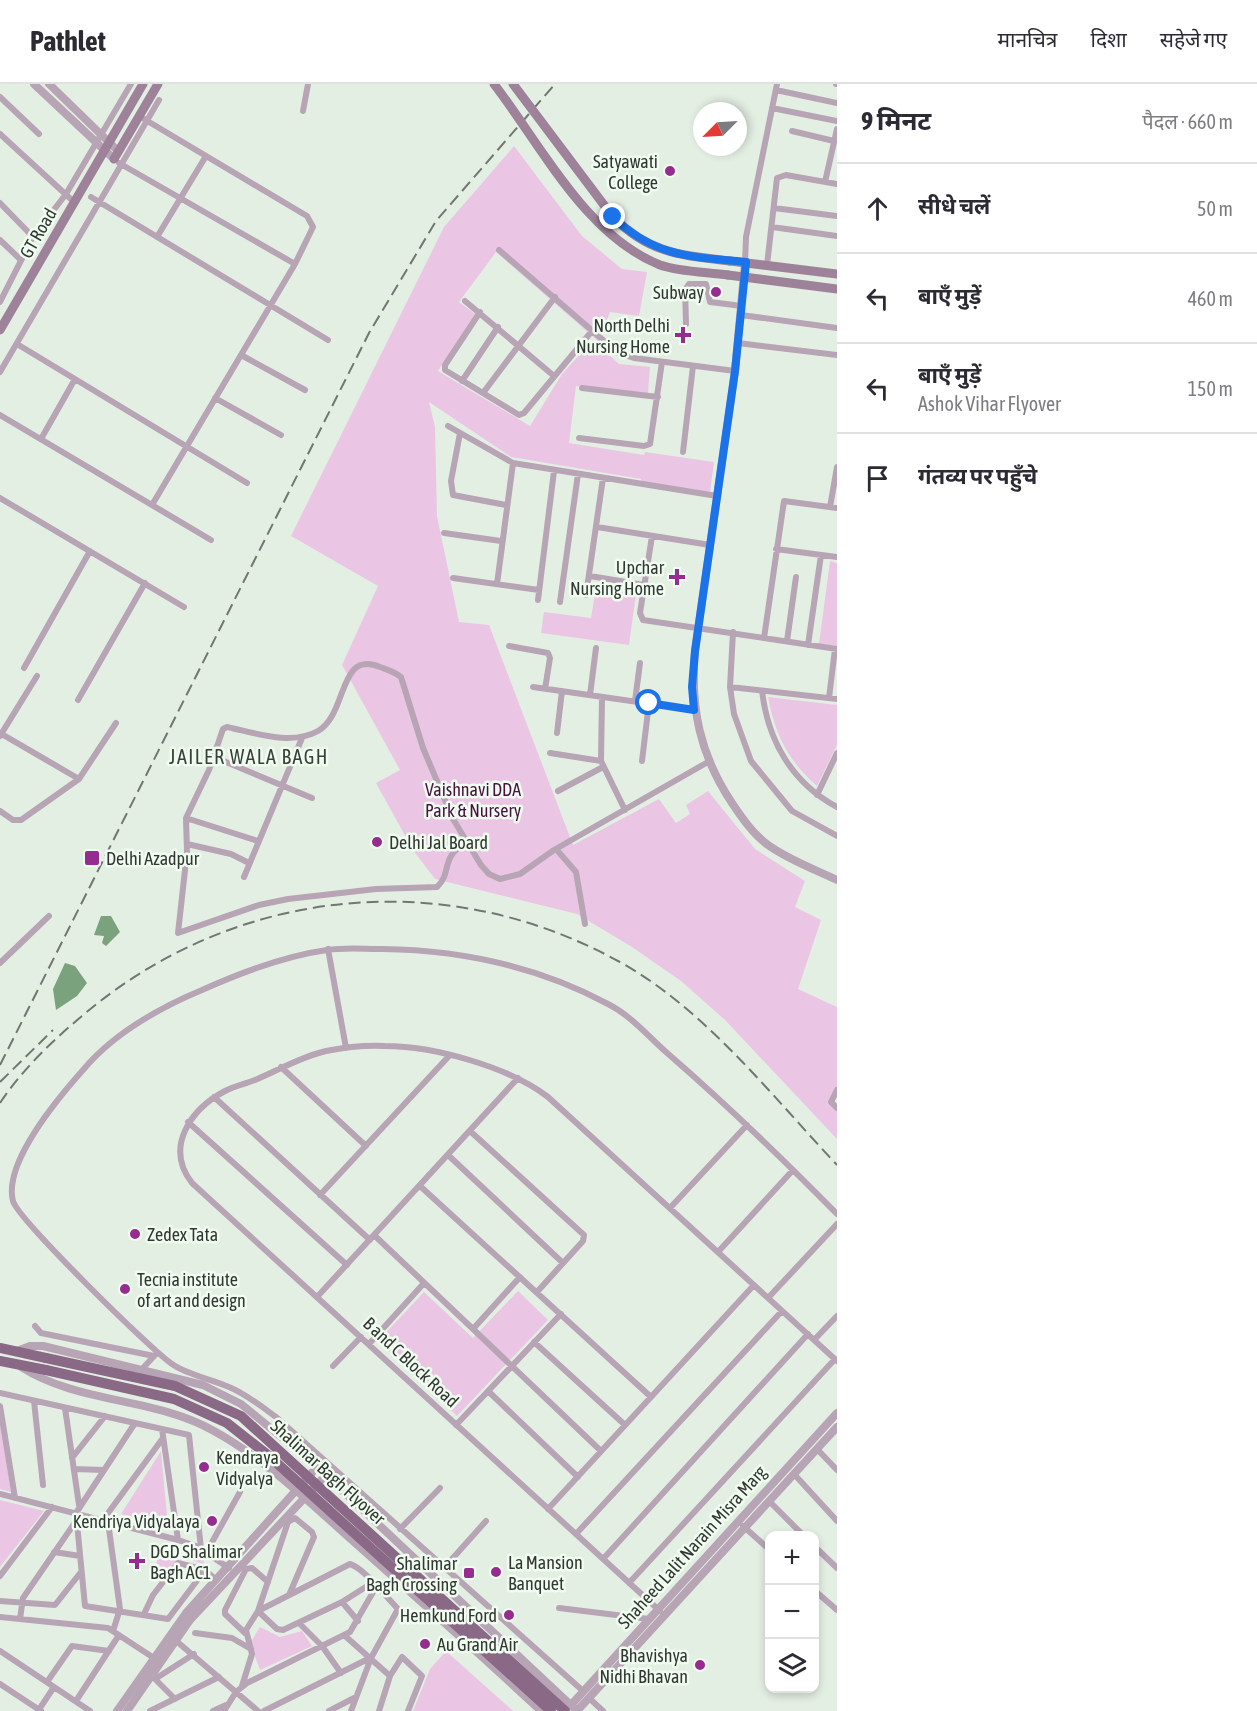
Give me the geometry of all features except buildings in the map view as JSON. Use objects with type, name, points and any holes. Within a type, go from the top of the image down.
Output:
[{"type":"main road","name":"GT Road","points":[[0,330],[74,202],[100,148],[109,142],[143,84]]},
{"type":"main road","points":[[120,157],[143,118],[158,84]]},
{"type":"main road","points":[[494,84],[574,194],[604,229],[631,250],[662,266],[837,289]]},
{"type":"main road","points":[[513,84],[613,217],[651,246],[670,253],[837,274]]},
{"type":"main road","name":"Shalimar Bagh Flyover","points":[[0,1348],[175,1386],[241,1416],[576,1704]]},
{"type":"main road","name":"Shalimar Bagh Flyover","points":[[0,1361],[174,1399],[226,1423],[269,1456],[551,1711]]},
{"type":"street","points":[[34,84],[100,148],[120,157],[180,199],[295,264]]},
{"type":"street","points":[[49,84],[109,142],[120,157]]},
{"type":"street","points":[[0,302],[33,237],[100,148],[100,135],[131,84]]},
{"type":"street","points":[[303,111],[308,84]]},
{"type":"street","points":[[837,103],[777,87],[746,237],[745,277],[735,371],[698,626],[692,687],[694,710],[708,762],[736,809],[760,838],[784,855],[837,880]]},
{"type":"street","points":[[0,97],[39,134]]},
{"type":"street","points":[[152,505],[312,232],[310,219],[143,118],[159,100]]},
{"type":"street","points":[[772,108],[837,121]]},
{"type":"street","points":[[825,182],[837,129]]},
{"type":"street","points":[[792,131],[834,141]]},
{"type":"street","points":[[0,134],[74,202]]},
{"type":"street","points":[[157,237],[206,156]]},
{"type":"street","points":[[0,372],[100,202],[120,157]]},
{"type":"street","points":[[767,265],[776,181],[779,176],[837,184]]},
{"type":"street","points":[[91,197],[328,340]]},
{"type":"street","points":[[0,203],[33,237]]},
{"type":"street","points":[[774,208],[837,216]]},
{"type":"street","points":[[772,227],[837,236]]},
{"type":"street","points":[[0,240],[21,260]]},
{"type":"street","points":[[499,250],[612,349],[626,357],[735,371]]},
{"type":"street","points":[[686,324],[685,290],[689,284],[706,284],[710,302],[742,306]]},
{"type":"street","points":[[483,393],[555,297]]},
{"type":"street","points":[[465,301],[554,376]]},
{"type":"street","points":[[480,312],[445,365],[447,372],[522,415],[592,331]]},
{"type":"street","points":[[741,315],[837,328]]},
{"type":"street","points":[[462,381],[498,327]]},
{"type":"street","points":[[738,343],[837,355]]},
{"type":"street","points":[[16,344],[247,483]]},
{"type":"street","points":[[241,355],[305,390]]},
{"type":"street","points":[[579,438],[648,446],[652,441],[662,362]]},
{"type":"street","points":[[683,452],[693,366]]},
{"type":"street","points":[[41,439],[75,379]]},
{"type":"street","points":[[582,388],[658,397]]},
{"type":"street","points":[[215,398],[281,435]]},
{"type":"street","points":[[0,415],[211,540]]},
{"type":"street","points":[[448,426],[513,463],[717,496]]},
{"type":"street","points":[[460,433],[451,482],[453,495],[506,505]]},
{"type":"street","points":[[497,584],[513,463]]},
{"type":"street","points":[[764,638],[784,501],[833,507],[837,467]]},
{"type":"street","points":[[538,600],[554,471]]},
{"type":"street","points":[[560,602],[578,474]]},
{"type":"street","points":[[586,595],[603,478]]},
{"type":"street","points":[[0,498],[184,607]]},
{"type":"street","points":[[597,527],[710,545]]},
{"type":"street","points":[[444,533],[501,541]]},
{"type":"street","points":[[652,536],[640,613],[643,620],[698,626],[836,649],[829,698]]},
{"type":"street","points":[[776,549],[837,557]]},
{"type":"street","points":[[24,668],[90,551]]},
{"type":"street","points":[[808,645],[821,555]]},
{"type":"street","points":[[590,576],[644,585]]},
{"type":"street","points":[[787,641],[796,577]]},
{"type":"street","points":[[453,578],[538,590]]},
{"type":"street","points":[[78,700],[144,583]]},
{"type":"street","points":[[733,632],[730,687],[742,741],[762,777],[792,811],[837,836]]},
{"type":"street","points":[[509,646],[549,653],[545,689]]},
{"type":"street","points":[[590,695],[596,648]]},
{"type":"street","points":[[466,843],[450,855],[443,881],[437,887],[376,889],[288,898],[259,905],[180,934],[188,844],[186,818],[224,728],[287,738],[302,738],[317,732],[329,723],[357,664],[370,663],[398,674],[403,680],[423,748],[437,785],[466,843],[489,874],[506,879],[520,874],[556,849],[708,762]]},
{"type":"street","points":[[635,701],[640,663]]},
{"type":"street","points":[[37,676],[1,735],[79,779]]},
{"type":"street","points":[[533,687],[694,710]]},
{"type":"street","points":[[730,687],[837,699]]},
{"type":"street","points":[[557,733],[562,691]]},
{"type":"street","points":[[762,691],[766,716],[779,752],[802,782],[817,795],[837,807]]},
{"type":"street","points":[[602,697],[602,764],[625,810]]},
{"type":"street","points":[[642,761],[649,703]]},
{"type":"street","points":[[0,811],[13,820],[21,820],[79,779],[116,723]]},
{"type":"street","points":[[244,877],[302,738]]},
{"type":"street","points":[[550,753],[602,764]]},
{"type":"street","points":[[817,795],[837,753]]},
{"type":"street","points":[[214,756],[312,798]]},
{"type":"street","points":[[558,791],[602,764]]},
{"type":"street","points":[[186,818],[258,841]]},
{"type":"street","points":[[188,844],[231,854],[249,863]]},
{"type":"street","points":[[556,849],[576,872],[585,924]]},
{"type":"street","points":[[0,963],[49,916]]},
{"type":"street","points":[[328,949],[346,1048]]},
{"type":"street","points":[[576,1704],[558,1692],[228,1386],[175,1366],[156,1354],[19,1212],[12,1195],[19,1161],[64,1093],[109,1044],[164,1008],[221,981],[290,958],[328,949],[403,949],[488,958],[546,976],[620,1012],[747,1125],[837,1214]]},
{"type":"street","points":[[347,1265],[188,1122],[214,1097],[306,1057],[346,1048],[397,1046],[471,1060],[518,1078],[548,1097],[836,1360],[629,1583]]},
{"type":"street","points":[[320,1195],[449,1056]]},
{"type":"street","points":[[281,1067],[366,1146]]},
{"type":"street","points":[[317,1297],[518,1078]]},
{"type":"street","points":[[837,1090],[831,1102],[837,1108]]},
{"type":"street","points":[[214,1097],[320,1195],[424,1283],[510,1367],[602,1451]]},
{"type":"street","name":"B and C Block Road","points":[[188,1122],[180,1145],[185,1174],[206,1197],[661,1612]]},
{"type":"street","points":[[670,1208],[747,1125]]},
{"type":"street","points":[[470,1131],[582,1230],[584,1238],[537,1292]]},
{"type":"street","points":[[448,1155],[563,1263]]},
{"type":"street","points":[[718,1252],[793,1170]]},
{"type":"street","points":[[420,1186],[651,1397]]},
{"type":"street","points":[[768,1298],[837,1224]]},
{"type":"street","points":[[472,1329],[520,1277]]},
{"type":"street","points":[[369,1344],[424,1283]]},
{"type":"street","points":[[548,1509],[754,1285]]},
{"type":"street","points":[[576,1534],[782,1311]]},
{"type":"street","points":[[456,1425],[561,1314]]},
{"type":"street","points":[[814,1340],[837,1316]]},
{"type":"street","points":[[35,1326],[41,1333],[156,1354]]},
{"type":"street","points":[[603,1559],[808,1334]]},
{"type":"street","points":[[333,1366],[361,1337]]},
{"type":"street","points":[[534,1342],[625,1425]]},
{"type":"street","points":[[16,1352],[34,1346],[143,1368],[210,1387],[244,1400],[276,1417],[444,1568],[576,1704]]},
{"type":"street","points":[[143,1368],[156,1354]]},
{"type":"street","points":[[16,1364],[39,1379],[59,1386],[182,1416],[213,1430],[246,1452],[304,1497],[501,1674],[535,1709]]},
{"type":"street","points":[[488,1391],[578,1477]]},
{"type":"street","points":[[1,1395],[186,1433],[190,1437],[203,1551]]},
{"type":"street","points":[[34,1401],[43,1485]]},
{"type":"street","points":[[0,1406],[15,1498]]},
{"type":"street","points":[[65,1408],[80,1505]]},
{"type":"street","name":"Shaheed Lalit Narain Misra Marg","points":[[576,1704],[589,1698],[661,1612],[741,1525],[837,1413]]},
{"type":"street","points":[[72,1458],[105,1416]]},
{"type":"street","points":[[246,1452],[260,1451],[268,1443],[269,1431],[265,1422]]},
{"type":"street","points":[[20,1618],[21,1604],[76,1517],[80,1505],[135,1423]]},
{"type":"street","name":"Shaheed Lalit Narain Misra Marg","points":[[741,1525],[769,1501],[837,1427]]},
{"type":"street","points":[[162,1429],[178,1540]]},
{"type":"street","points":[[76,1701],[109,1651],[116,1633],[119,1612],[106,1521],[163,1438]]},
{"type":"street","points":[[817,1449],[837,1470]]},
{"type":"street","points":[[173,1637],[317,1467]]},
{"type":"street","points":[[74,1469],[103,1470]]},
{"type":"street","points":[[794,1474],[837,1521]]},
{"type":"street","points":[[117,1711],[215,1579],[230,1569],[326,1475]]},
{"type":"street","points":[[400,1529],[440,1488]]},
{"type":"street","points":[[203,1551],[240,1492]]},
{"type":"street","points":[[0,1494],[52,1507],[76,1517],[106,1521],[178,1540],[203,1551],[230,1569]]},
{"type":"street","points":[[769,1501],[799,1531]]},
{"type":"street","points":[[0,1576],[52,1507]]},
{"type":"street","points":[[376,1521],[382,1513]]},
{"type":"street","points":[[76,1517],[85,1606],[170,1618],[205,1570]]},
{"type":"street","points":[[245,1633],[258,1611],[288,1522],[296,1518],[312,1532],[314,1537],[289,1596]]},
{"type":"street","points":[[444,1568],[486,1521]]},
{"type":"street","points":[[741,1525],[765,1546]]},
{"type":"street","points":[[819,1551],[837,1568]]},
{"type":"street","points":[[54,1552],[80,1556]]},
{"type":"street","points":[[144,1614],[153,1595],[178,1563],[205,1570],[215,1579]]},
{"type":"street","points":[[258,1611],[350,1564],[356,1566],[374,1585],[398,1611],[371,1658],[351,1711]]},
{"type":"street","points":[[242,1686],[251,1650],[245,1633],[225,1614],[225,1610],[249,1568],[268,1582]]},
{"type":"street","points":[[0,1601],[55,1605],[81,1572]]},
{"type":"street","points":[[258,1611],[280,1630],[300,1624],[374,1585]]},
{"type":"street","points":[[224,1711],[242,1686],[344,1635],[358,1621],[374,1585]]},
{"type":"street","points":[[819,1594],[837,1610]]},
{"type":"street","points":[[342,1602],[358,1621]]},
{"type":"street","points":[[559,1608],[649,1620]]},
{"type":"street","name":"Shaheed Lalit Narain Misra Marg","points":[[576,1704],[649,1620],[661,1612]]},
{"type":"street","points":[[0,1617],[85,1625],[116,1633],[156,1660]]},
{"type":"street","points":[[300,1624],[322,1646],[341,1673]]},
{"type":"street","points":[[195,1633],[233,1639],[251,1650]]},
{"type":"street","points":[[344,1635],[390,1676]]},
{"type":"street","points":[[173,1637],[256,1710]]},
{"type":"street","points":[[47,1682],[72,1646],[109,1651]]},
{"type":"street","points":[[0,1651],[90,1711]]},
{"type":"street","points":[[175,1699],[155,1679],[194,1654]]},
{"type":"street","points":[[501,1674],[518,1654]]},
{"type":"street","points":[[379,1711],[390,1676],[402,1657],[422,1673],[408,1711]]},
{"type":"street","points":[[264,1711],[371,1658]]},
{"type":"street","points":[[127,1711],[156,1660]]},
{"type":"street","points":[[150,1711],[219,1677]]},
{"type":"street","points":[[0,1683],[39,1711],[54,1687]]},
{"type":"street","points":[[558,1692],[576,1704]]},
{"type":"street","points":[[329,1711],[356,1697]]},
{"type":"street","points":[[589,1698],[603,1711]]},
{"type":"street","points":[[213,1711],[227,1704]]},
{"type":"green space","name":"Vaishnavi DDA Park & Nursery","points":[[514,146],[582,236],[622,269],[647,272],[639,316],[610,312],[599,342],[496,252],[459,302],[475,314],[438,371],[530,426],[562,374],[593,340],[619,364],[650,367],[648,393],[576,386],[569,443],[644,455],[645,452],[714,462],[710,492],[641,482],[641,479],[511,457],[429,402],[435,427],[437,516],[459,622],[489,625],[573,845],[659,799],[676,823],[690,814],[686,805],[708,791],[755,849],[805,881],[795,907],[821,920],[798,989],[837,1007],[837,1087],[831,1102],[837,1105],[837,1139],[725,1020],[681,981],[632,947],[577,914],[435,879],[413,850],[376,783],[400,770],[342,665],[378,586],[291,536],[444,227]]},
{"type":"green space","points":[[830,561],[837,563],[837,646],[819,644]]},
{"type":"green space","points":[[596,588],[636,594],[629,645],[541,633],[544,612],[591,618]]},
{"type":"green space","points":[[768,697],[837,705],[837,745],[817,786],[798,767],[784,746]]},
{"type":"green space","points":[[518,1291],[548,1320],[457,1416],[378,1341],[424,1292],[473,1338]]},
{"type":"green space","points":[[0,1422],[11,1492],[0,1489]]},
{"type":"green space","points":[[161,1451],[168,1526],[121,1514]]},
{"type":"green space","points":[[0,1500],[44,1511],[0,1567]]},
{"type":"green space","points":[[155,1547],[205,1558],[203,1564],[181,1556],[159,1582]]},
{"type":"green space","points":[[260,1627],[280,1637],[302,1631],[312,1646],[260,1670],[250,1643]]},
{"type":"green space","points":[[446,1651],[513,1711],[413,1711],[430,1669]]},
{"type":"shaded area","points":[[101,916],[111,916],[120,932],[106,946],[102,943],[104,936],[94,935]]},
{"type":"shaded area","points":[[65,963],[75,966],[87,983],[77,996],[56,1010],[53,989]]},
{"type":"railway","points":[[0,1065],[369,333],[436,221],[555,84]]},
{"type":"railway","points":[[0,1103],[38,1056],[82,1016],[141,973],[205,939],[272,917],[341,904],[411,902],[482,911],[551,931],[618,961],[649,980],[679,1003],[735,1054],[837,1165]]},
{"type":"railway","points":[[0,1082],[53,1030]]},
{"type":"place","name":"Satyawati College","points":[[670,171]]},
{"type":"place","name":"Subway","points":[[716,292]]},
{"type":"place","name":"North Delhi Nursing Home","points":[[683,335]]},
{"type":"place","name":"Upchar Nursing Home","points":[[677,577]]},
{"type":"place","name":"Delhi Jal Board","points":[[377,842]]},
{"type":"place","name":"Delhi Azadpur","points":[[92,858]]},
{"type":"place","name":"Zedex Tata","points":[[135,1234]]},
{"type":"place","name":"Tecnia institute of art and design","points":[[125,1289]]},
{"type":"place","name":"Kendraya Vidyalya","points":[[204,1467]]},
{"type":"place","name":"Kendriya Vidyalaya","points":[[212,1521]]},
{"type":"place","name":"DGD Shalimar Bagh AC1","points":[[137,1561]]},
{"type":"place","name":"La Mansion Banquet","points":[[496,1572]]},
{"type":"place","name":"Shalimar Bagh Crossing","points":[[469,1573]]},
{"type":"place","name":"Hemkund Ford","points":[[509,1615]]},
{"type":"place","name":"Au Grand Air","points":[[425,1644]]},
{"type":"place","name":"Bhavishya Nidhi Bhavan","points":[[700,1665]]},
{"type":"district","name":"JAILER WALA BAGH","points":[[249,756]]},
{"type":"route","points":[[613,217],[639,239],[662,251],[746,262],[735,371],[695,651],[692,687],[694,710],[649,703]]}]
